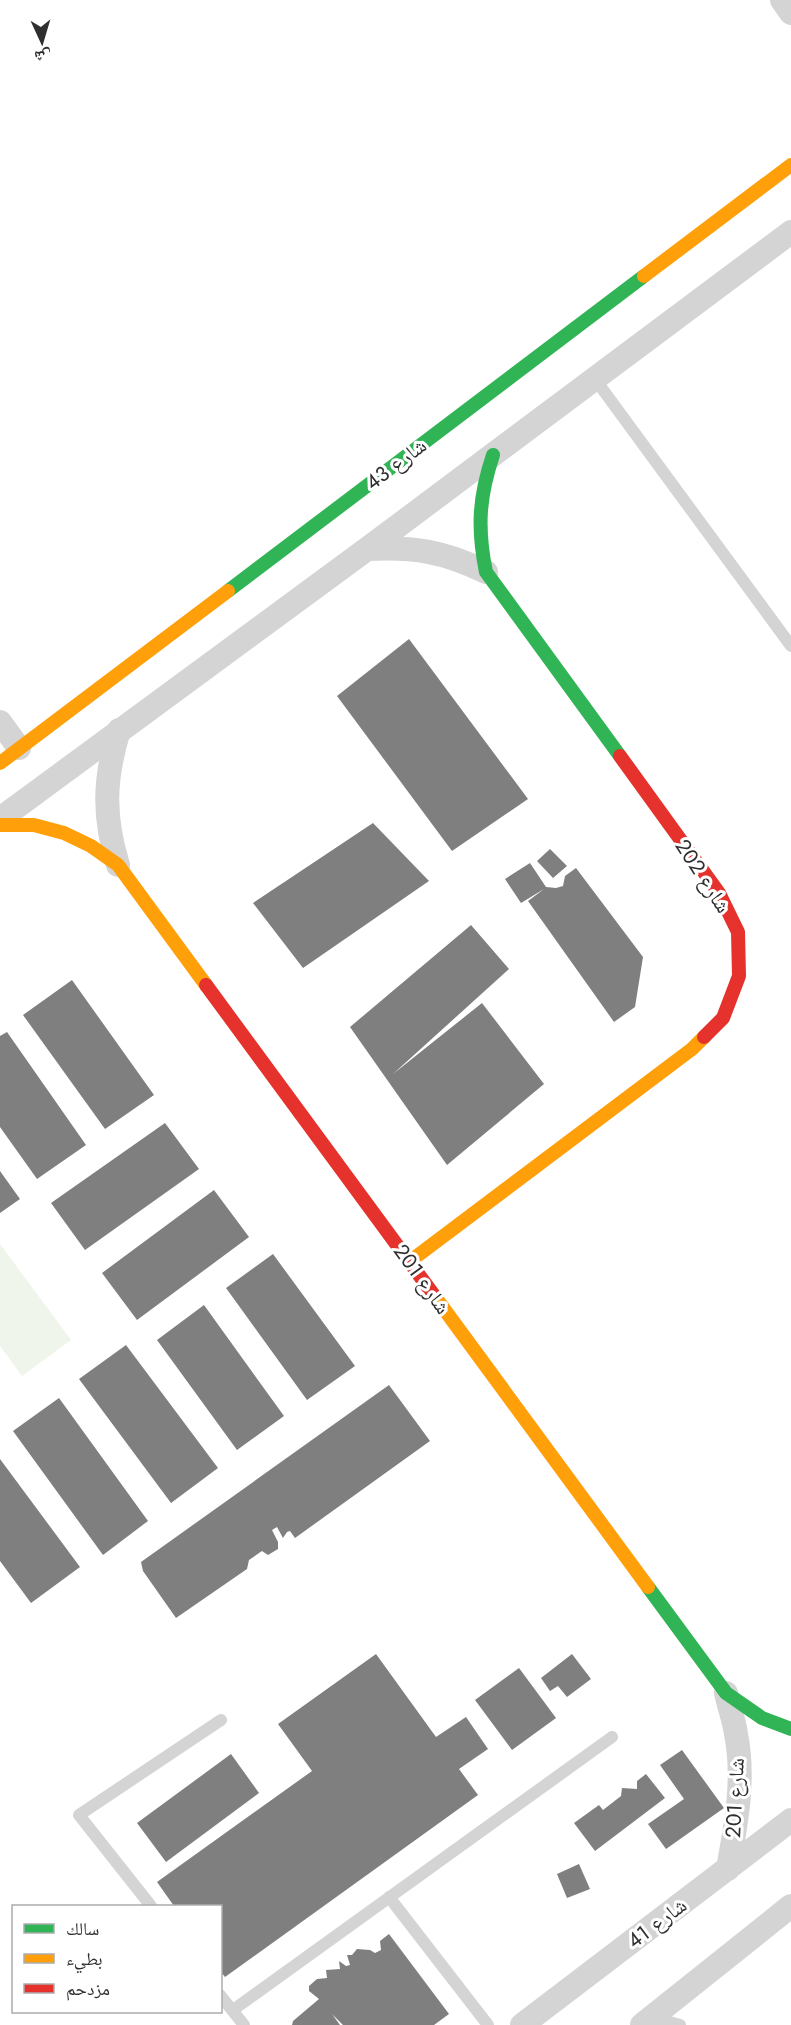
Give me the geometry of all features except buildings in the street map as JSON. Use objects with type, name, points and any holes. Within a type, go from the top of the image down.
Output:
[{"type":"street","points":[[782,0],[791,13]]},
{"type":"street","name":"شارع 43","points":[[10,755],[791,165]]},
{"type":"street","points":[[0,819],[367,549],[791,232]]},
{"type":"street","name":"شارع 202","points":[[409,1262],[692,1049],[723,1018],[739,976],[738,932],[719,893],[486,572],[480,543],[478,513],[483,483],[493,455]]},
{"type":"street","name":"شارع 202","points":[[367,549],[429,550],[458,559],[486,572]]},
{"type":"street","points":[[0,722],[10,755]]},
{"type":"street","name":"شارع 201","points":[[118,865],[109,830],[107,784],[111,757],[119,730]]},
{"type":"street","name":"شارع 201","points":[[0,825],[46,826],[72,835],[97,848],[118,865],[726,1693],[762,1718],[791,1728]]},
{"type":"street","name":"شارع 201","points":[[726,1693],[736,1735],[740,1778],[728,1869]]},
{"type":"street","name":"شارع 41","points":[[522,2025],[791,1820]]},
{"type":"street","points":[[647,2021],[786,1914]]},
{"type":"lane","points":[[595,379],[791,646]]},
{"type":"lane","points":[[150,1905],[79,1815],[221,1720]]},
{"type":"lane","points":[[233,2010],[612,1737]]},
{"type":"lane","points":[[389,1898],[488,2025]]},
{"type":"lane","points":[[222,1997],[244,2025]]},
{"type":"lane","points":[[647,2021],[680,2025]]},
{"type":"shaded area","points":[[0,1244],[71,1340],[22,1376],[0,1346]]},
{"type":"traffic: fast","points":[[228,591],[644,276]]},
{"type":"traffic: fast","points":[[493,455],[482,499],[481,513],[481,541],[486,572],[620,756]]},
{"type":"traffic: fast","points":[[648,1587],[726,1693],[762,1718],[791,1729]]},
{"type":"traffic: slow","points":[[644,276],[791,165]]},
{"type":"traffic: slow","points":[[0,763],[228,591]]},
{"type":"traffic: slow","points":[[0,825],[34,825],[64,833],[91,846],[118,865],[206,985]]},
{"type":"traffic: slow","points":[[409,1262],[692,1049],[704,1037]]},
{"type":"traffic: slow","points":[[433,1294],[648,1587]]},
{"type":"traffic: jam","points":[[620,756],[719,893],[738,932],[739,976],[723,1018],[704,1037]]},
{"type":"traffic: jam","points":[[206,985],[433,1294]]}]
